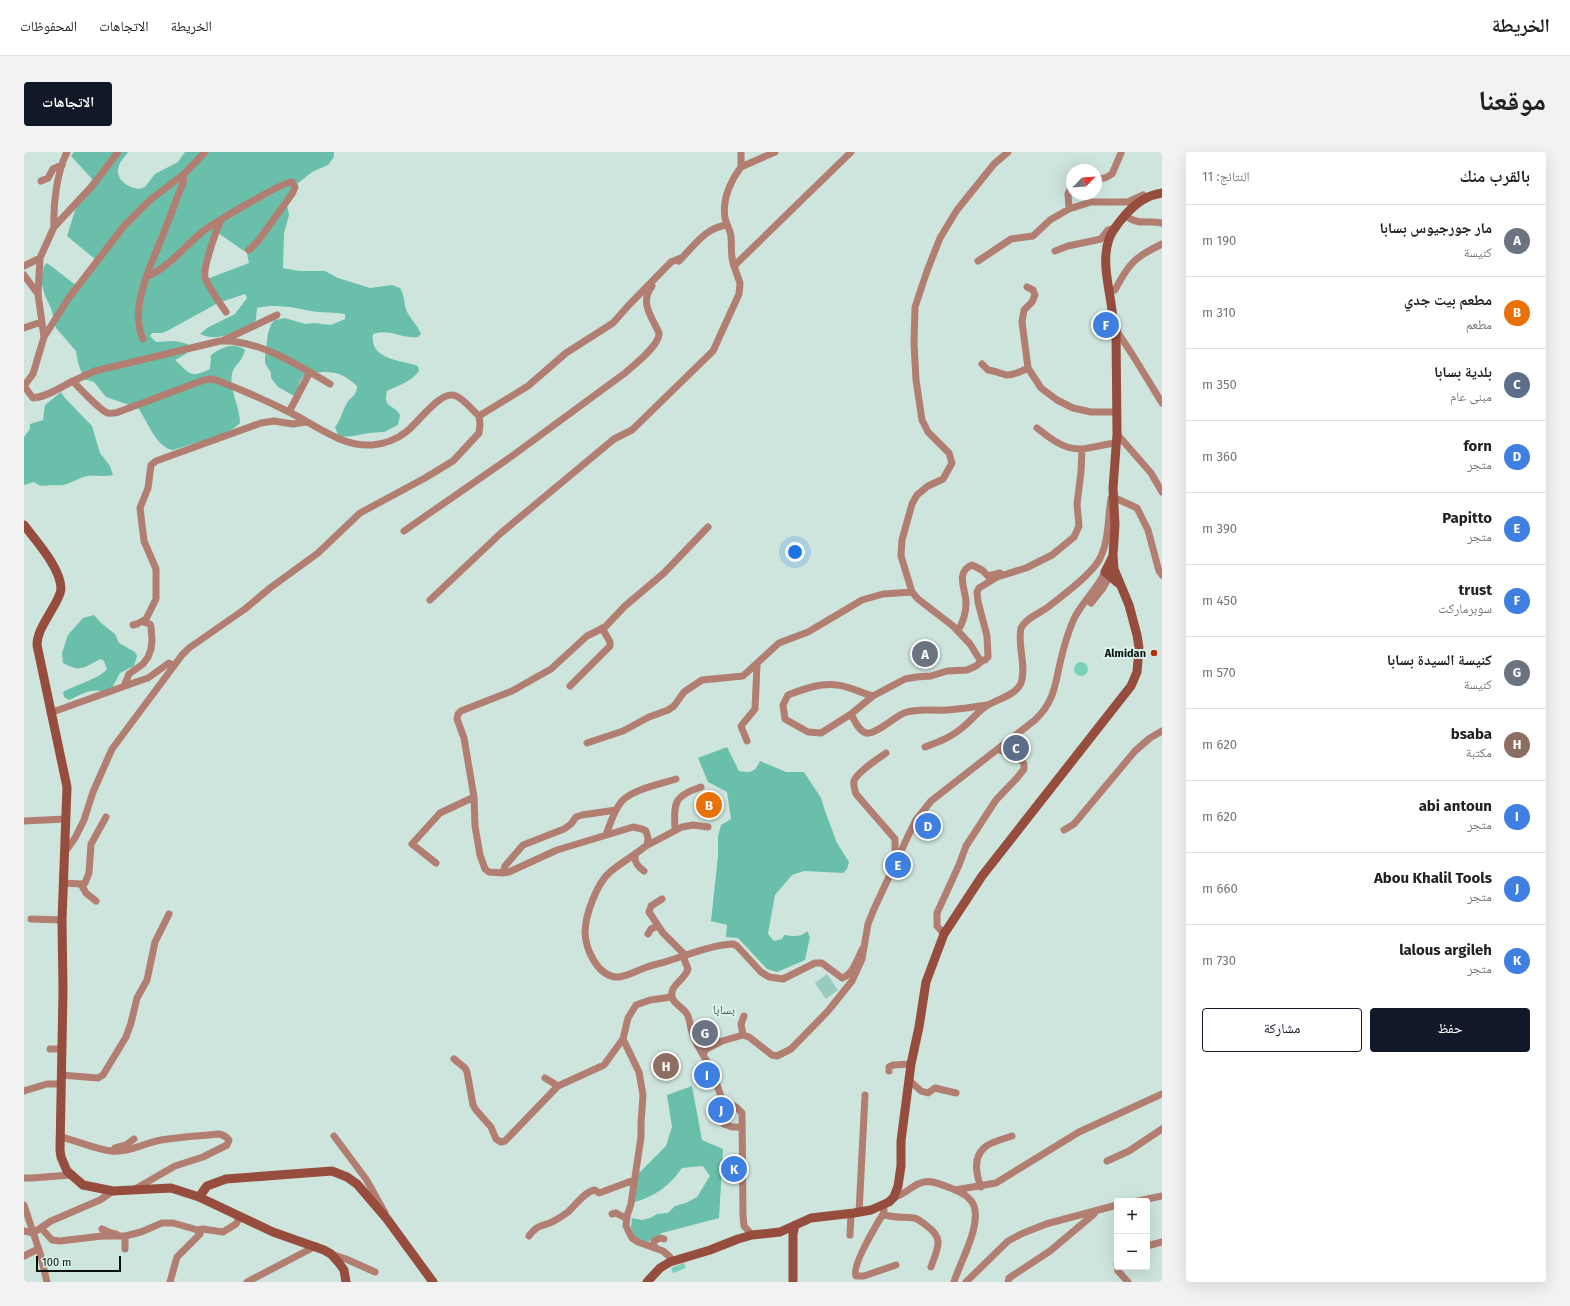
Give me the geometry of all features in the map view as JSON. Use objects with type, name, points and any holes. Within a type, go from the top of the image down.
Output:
[{"type":"street","points":[[54,227],[54,212],[62,165],[67,152]]},
{"type":"street","points":[[44,337],[38,294],[40,258],[54,227],[93,185],[118,152]]},
{"type":"street","points":[[205,152],[184,174],[150,200],[124,226],[68,299],[44,337],[33,374],[24,386],[33,398],[45,395],[95,371],[220,341],[277,315]]},
{"type":"street","points":[[430,600],[507,528],[614,439],[632,430],[713,351],[739,294],[740,283],[734,266],[731,250],[731,236],[724,214],[726,192],[741,167],[741,152]]},
{"type":"street","points":[[741,167],[775,152]]},
{"type":"street","points":[[734,266],[851,152]]},
{"type":"street","points":[[982,661],[979,659],[970,644],[958,631],[918,599],[912,592],[901,561],[900,549],[912,504],[920,491],[943,479],[952,463],[949,453],[928,432],[922,420],[916,380],[914,343],[916,307],[927,271],[940,238],[957,210],[994,164],[1008,152]]},
{"type":"street","points":[[1102,178],[1112,174],[1121,153]]},
{"type":"street","points":[[41,181],[48,178],[52,169],[62,165]]},
{"type":"street","points":[[143,339],[139,326],[138,315],[142,291],[183,184],[184,174]]},
{"type":"street","points":[[148,276],[166,266],[202,232],[273,189],[289,182],[294,183],[294,190],[288,200],[258,241],[249,250]]},
{"type":"street","points":[[978,261],[1011,239],[1033,236],[1050,220],[1069,209],[1091,202],[1128,202],[1150,192],[1160,194]]},
{"type":"street","points":[[1160,194],[1139,201],[1127,217],[1116,228],[1109,239],[1106,256],[1115,329],[1162,403]]},
{"type":"street","points":[[1068,200],[1069,209]]},
{"type":"street","points":[[1127,217],[1140,223],[1162,223]]},
{"type":"street","points":[[925,747],[944,740],[963,728],[987,705],[1011,693],[1021,683],[1020,631],[1023,625],[1033,615],[1043,611],[1068,590],[1098,562],[1104,547],[1113,492],[1116,438],[1115,329],[1117,315],[1111,264],[1113,246],[1127,217]]},
{"type":"street","points":[[221,220],[209,255],[205,273],[210,286],[226,312]]},
{"type":"street","points":[[404,531],[544,433],[625,373],[642,357],[660,336],[647,305],[647,293],[657,281],[711,230],[727,225]]},
{"type":"street","points":[[1055,251],[1073,245],[1101,239],[1108,230],[1116,228]]},
{"type":"street","points":[[1115,290],[1131,263],[1137,257],[1162,244]]},
{"type":"street","points":[[24,266],[40,258]]},
{"type":"street","points":[[479,416],[528,386],[562,356],[613,323],[671,262],[681,258]]},
{"type":"street","points":[[24,275],[38,294]]},
{"type":"street","points":[[1027,287],[1033,290],[1035,295],[1032,302],[1024,310],[1022,316],[1028,368],[1041,388],[1066,405],[1091,412],[1116,412]]},
{"type":"street","points":[[24,328],[42,322]]},
{"type":"street","points":[[220,341],[250,345],[275,354],[330,384]]},
{"type":"street","points":[[982,364],[988,370],[998,371],[1007,375],[1028,368]]},
{"type":"street","points":[[290,412],[310,372]]},
{"type":"street","points":[[65,852],[75,838],[84,820],[93,792],[112,749],[182,655],[189,648],[246,609],[270,588],[318,553],[360,513],[453,461],[478,433],[480,424],[479,416],[457,396],[449,394],[440,399],[406,432],[383,443],[361,445],[347,442],[306,422],[290,412],[225,383],[211,379],[121,411],[107,413],[73,381]]},
{"type":"street","points":[[143,622],[148,616],[156,599],[157,575],[144,541],[140,508],[148,488],[152,464],[156,461],[261,423],[274,421],[293,424],[306,422]]},
{"type":"street","points":[[1037,428],[1064,446],[1082,449],[1116,438]]},
{"type":"street","points":[[1116,438],[1151,473],[1162,492]]},
{"type":"street","points":[[873,696],[838,685],[816,686],[803,689],[788,695],[783,705],[785,719],[808,732],[821,733],[850,714],[873,696],[905,679],[931,676],[947,671],[967,670],[976,666],[988,657],[989,650],[987,636],[978,602],[977,592],[979,588],[986,584],[1009,573],[1026,568],[1052,555],[1062,548],[1076,534],[1078,526],[1077,504],[1082,449]]},
{"type":"street","points":[[703,1055],[706,1049],[722,1041],[743,1035],[749,1037],[772,1056],[777,1056],[791,1049],[828,1011],[852,981],[862,959],[868,924],[916,820],[931,802],[1035,720],[1047,706],[1055,688],[1063,649],[1078,613],[1110,570],[1115,531],[1113,492]]},
{"type":"street","points":[[1113,492],[1137,508],[1148,530],[1159,571],[1162,576]]},
{"type":"street","points":[[24,525],[57,571],[61,589],[59,598],[40,631],[37,640],[38,659],[67,788],[62,920],[61,1157],[71,1175],[83,1185],[113,1191],[171,1188],[199,1197],[273,1232],[316,1246],[331,1254],[346,1258],[375,1272]]},
{"type":"street","points":[[644,847],[647,845],[648,838],[646,832],[642,829],[633,827],[606,834],[558,850],[510,872],[489,872],[485,869],[482,862],[475,826],[474,797],[464,738],[457,719],[458,714],[461,710],[521,687],[552,669],[587,636],[602,628],[625,606],[664,574],[708,527]]},
{"type":"street","points":[[958,631],[965,615],[966,593],[962,586],[962,578],[968,568],[973,566],[982,570],[988,576],[1002,572],[1009,573]]},
{"type":"street","points":[[896,1265],[864,1276],[856,1276],[855,1274],[855,1268],[867,1243],[884,1210],[894,1197],[898,1186],[901,1166],[901,1141],[918,1005],[944,934],[982,876],[1131,686],[1136,676],[1138,658],[1137,635],[1129,605],[1122,587],[1110,570]]},
{"type":"street","points":[[587,743],[623,731],[645,719],[668,710],[674,706],[684,692],[702,680],[740,677],[746,675],[778,643],[808,632],[858,602],[883,594],[912,592]]},
{"type":"street","points":[[124,686],[129,674],[143,664],[152,649],[150,624],[143,622],[133,624]]},
{"type":"street","points":[[570,686],[610,646],[610,642],[602,628]]},
{"type":"street","points":[[50,713],[148,678],[165,664],[169,663],[174,666]]},
{"type":"street","points":[[747,741],[741,726],[755,708],[757,665]]},
{"type":"street","points":[[850,714],[862,731],[868,733],[877,731],[900,715],[911,711],[946,710],[987,705]]},
{"type":"street","points":[[1064,830],[1074,824],[1134,751],[1150,738],[1162,731]]},
{"type":"street","points":[[944,934],[937,926],[937,913],[966,846],[996,800],[1024,769],[1024,764],[1021,760],[998,749]]},
{"type":"street","points":[[886,753],[859,774],[854,781],[854,788],[856,794],[895,838],[896,864]]},
{"type":"street","points":[[606,834],[616,810],[624,799],[636,792],[676,779]]},
{"type":"street","points":[[675,830],[677,800],[684,793],[701,787]]},
{"type":"street","points":[[436,863],[412,844],[440,813],[474,797]]},
{"type":"street","points":[[503,873],[505,866],[523,845],[564,829],[576,818],[582,815],[616,810]]},
{"type":"street","points":[[63,883],[81,884],[85,883],[87,880],[91,844],[106,817]]},
{"type":"street","points":[[24,821],[66,819]]},
{"type":"street","points":[[708,827],[693,825],[675,830],[644,847],[610,872],[604,879],[592,902],[586,922],[585,932],[586,940],[598,969],[604,973],[618,977],[684,956],[733,944],[737,946],[761,972],[769,977],[783,979],[815,963],[822,963],[842,978],[845,977],[852,969],[863,948]]},
{"type":"street","points":[[636,853],[634,858],[635,863],[644,871]]},
{"type":"street","points":[[81,884],[86,893],[96,900]]},
{"type":"street","points":[[662,899],[655,902],[649,909],[649,912],[658,926],[684,956],[688,969],[685,976],[673,987],[672,996],[674,1002],[683,1009],[689,1017],[692,1034],[711,1068],[722,1099],[736,1106],[742,1113],[743,1215],[744,1226],[752,1235]]},
{"type":"street","points":[[24,1091],[61,1079],[98,1078],[103,1075],[126,1037],[137,998],[147,980],[155,942],[169,914]]},
{"type":"street","points":[[31,919],[62,920]]},
{"type":"street","points":[[648,934],[651,930],[658,926]]},
{"type":"street","points":[[454,1059],[465,1068],[467,1072],[471,1100],[476,1110],[491,1127],[496,1139],[501,1142],[505,1141],[526,1121],[542,1101],[558,1086],[604,1065],[623,1039],[628,1018],[636,1005],[650,1000],[672,996]]},
{"type":"street","points":[[743,1035],[741,1024],[744,1016]]},
{"type":"street","points":[[623,1039],[639,1072],[643,1095],[641,1137],[626,1226],[632,1238],[638,1242],[667,1253],[670,1257],[670,1262]]},
{"type":"street","points":[[50,1049],[62,1049]]},
{"type":"street","points":[[889,1071],[890,1067],[893,1065],[911,1064]]},
{"type":"street","points":[[545,1078],[558,1086]]},
{"type":"street","points":[[909,1080],[921,1091],[928,1093],[935,1088],[956,1093]]},
{"type":"street","points":[[955,1190],[981,1187],[1003,1180],[1079,1132],[1162,1094]]},
{"type":"street","points":[[850,1235],[855,1213],[865,1096]]},
{"type":"street","points":[[724,1124],[732,1127],[742,1127]]},
{"type":"street","points":[[1106,1161],[1129,1151],[1162,1129]]},
{"type":"street","points":[[61,1137],[107,1150],[128,1150],[160,1140],[219,1134],[225,1135],[229,1140],[227,1145],[203,1157],[175,1166],[134,1190]]},
{"type":"street","points":[[334,1136],[366,1179],[387,1219]]},
{"type":"street","points":[[981,1187],[976,1169],[979,1154],[986,1146],[1012,1136]]},
{"type":"street","points":[[107,1150],[126,1145],[134,1139]]},
{"type":"street","points":[[199,1197],[207,1186],[226,1178],[332,1171],[347,1177],[357,1184],[387,1219],[433,1282]]},
{"type":"street","points":[[24,1178],[71,1175]]},
{"type":"street","points":[[529,1236],[534,1229],[544,1223],[553,1222],[568,1212],[588,1192],[595,1190],[599,1193],[634,1180]]},
{"type":"street","points":[[894,1197],[901,1196],[924,1182],[934,1183],[955,1190],[971,1201],[976,1214],[974,1230],[954,1282]]},
{"type":"street","points":[[24,1231],[33,1233],[52,1221],[100,1200],[113,1191]]},
{"type":"street","points":[[1150,1198],[1162,1196]]},
{"type":"street","points":[[24,1205],[47,1282]]},
{"type":"street","points":[[966,1282],[1008,1241],[1021,1234],[1046,1224],[1114,1206]]},
{"type":"street","points":[[647,1282],[660,1268],[670,1262],[710,1250],[738,1239],[752,1235],[780,1232],[811,1218],[820,1216],[884,1210]]},
{"type":"street","points":[[884,1210],[888,1217],[914,1218],[925,1224],[937,1235],[938,1248],[931,1267]]},
{"type":"street","points":[[1008,1282],[1009,1278],[1050,1251],[1097,1211]]},
{"type":"street","points":[[612,1214],[616,1213],[627,1219]]},
{"type":"street","points":[[41,1228],[52,1240],[60,1241],[102,1236],[127,1236],[160,1228],[173,1223],[197,1230],[203,1229],[223,1232],[236,1224],[240,1217]]},
{"type":"street","points":[[793,1282],[793,1247],[795,1225]]},
{"type":"street","points":[[102,1229],[111,1233],[127,1236]]},
{"type":"street","points":[[170,1282],[177,1257],[200,1234],[197,1230]]},
{"type":"street","points":[[780,1232],[793,1247]]},
{"type":"street","points":[[125,1249],[127,1236]]},
{"type":"street","points":[[656,1248],[653,1244],[655,1240],[661,1238],[664,1239]]},
{"type":"street","points":[[1150,1245],[1162,1242]]},
{"type":"street","points":[[247,1282],[316,1246]]},
{"type":"street","points":[[24,1256],[38,1249]]},
{"type":"street","points":[[331,1254],[344,1270],[346,1282]]},
{"type":"street","points":[[1118,1270],[1128,1282]]},
{"type":"shaded area","points":[[74,152],[128,152],[121,161],[118,175],[127,185],[139,189],[145,187],[155,174],[178,162],[185,152],[334,152],[334,157],[328,165],[312,172],[297,184],[287,205],[289,215],[284,233],[283,268],[299,271],[325,271],[338,278],[370,288],[392,285],[400,288],[406,310],[421,334],[418,337],[406,337],[385,332],[373,334],[373,343],[381,354],[388,358],[418,366],[419,371],[416,375],[404,383],[387,391],[386,401],[400,415],[398,425],[384,432],[339,437],[335,427],[347,403],[355,394],[357,386],[342,375],[332,372],[314,373],[301,379],[297,392],[294,396],[278,387],[271,378],[271,373],[265,363],[265,358],[268,333],[271,324],[275,320],[285,318],[305,324],[314,323],[331,325],[345,319],[345,314],[314,312],[284,306],[270,306],[257,308],[256,320],[254,322],[228,335],[214,337],[200,334],[207,328],[235,314],[247,298],[245,294],[218,303],[167,331],[162,333],[152,333],[150,336],[156,342],[175,341],[188,344],[186,354],[175,360],[187,371],[194,374],[210,369],[211,355],[223,348],[228,346],[236,346],[245,350],[244,354],[234,368],[231,380],[240,417],[240,423],[233,429],[218,436],[173,450],[161,444],[152,433],[138,408],[106,397],[94,382],[84,379],[78,363],[76,351],[56,328],[51,308],[45,296],[41,280],[44,266],[47,263],[77,286],[96,260],[67,236],[76,207],[92,179],[71,156]],"holes":[[[218,233],[247,253],[249,263],[207,279],[206,274]]]},
{"type":"shaded area","points":[[61,392],[92,426],[100,453],[110,466],[113,475],[80,478],[63,485],[42,486],[34,482],[24,485],[24,437],[30,429],[30,424],[43,420],[45,405]]},
{"type":"shaded area","points":[[94,615],[101,623],[115,634],[119,643],[135,652],[137,656],[134,666],[120,673],[112,688],[104,692],[95,690],[86,692],[69,700],[64,697],[63,692],[100,675],[107,669],[104,661],[101,659],[82,668],[74,668],[63,663],[62,653],[68,635],[83,618]]},
{"type":"shaded area","points":[[1078,662],[1084,662],[1088,666],[1088,672],[1084,676],[1078,676],[1074,672],[1074,666]]},
{"type":"shaded area","points":[[727,747],[739,771],[752,771],[756,768],[760,761],[786,772],[804,772],[821,798],[837,843],[849,862],[847,869],[843,873],[804,871],[792,875],[775,895],[768,934],[774,941],[782,939],[784,935],[799,936],[807,931],[810,937],[805,960],[777,972],[767,969],[738,938],[726,937],[727,925],[711,921],[718,856],[718,836],[721,825],[731,819],[727,792],[708,782],[698,758]]},
{"type":"shaded area","points":[[827,974],[838,990],[826,999],[815,983]]},
{"type":"shaded area","points":[[692,1086],[702,1140],[723,1149],[719,1218],[662,1233],[648,1242],[642,1241],[634,1235],[631,1227],[632,1218],[642,1220],[657,1214],[668,1213],[675,1206],[686,1203],[697,1197],[710,1176],[703,1166],[682,1168],[673,1180],[662,1189],[650,1197],[635,1202],[636,1176],[666,1146],[672,1127],[667,1095]]},
{"type":"shaded area","points":[[684,1263],[686,1268],[673,1273],[671,1268]]},
{"type":"place","name":"trust","points":[[1106,325]]},
{"type":"place","name":"Almidan","points":[[1154,653]]},
{"type":"place","name":"مار جورجيوس بسابا","points":[[925,654]]},
{"type":"place","name":"بلدية بسابا","points":[[1016,748]]},
{"type":"place","name":"مطعم بيت جدي","points":[[709,805]]},
{"type":"place","name":"forn","points":[[928,826]]},
{"type":"place","name":"Papitto","points":[[898,865]]},
{"type":"place","name":"كنيسة السيدة بسابا","points":[[705,1033]]},
{"type":"place","name":"bsaba","points":[[666,1066]]},
{"type":"place","name":"abi antoun","points":[[707,1075]]},
{"type":"place","name":"Abou Khalil Tools","points":[[721,1110]]},
{"type":"place","name":"lalous argileh","points":[[734,1169]]},
{"type":"district","name":"بسابا","points":[[724,1009]]}]
